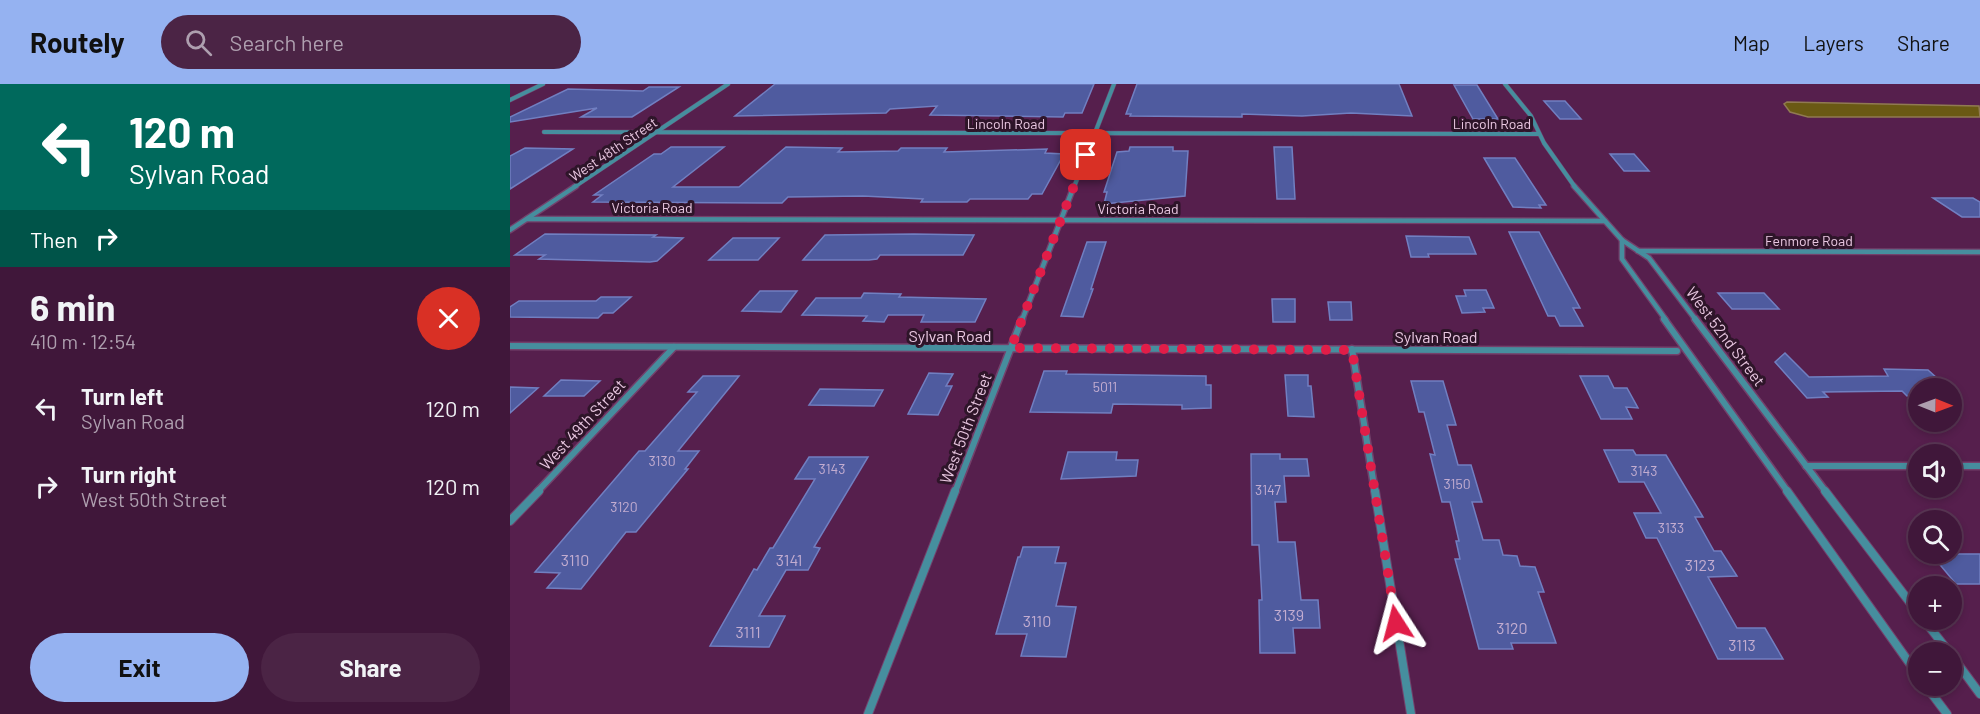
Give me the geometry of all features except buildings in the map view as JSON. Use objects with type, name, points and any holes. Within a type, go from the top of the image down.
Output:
[{"type":"street","points":[[510,100],[543,84]]},
{"type":"street","name":"West 48th Street","points":[[510,230],[728,84]]},
{"type":"street","name":"West 50th Street","points":[[868,714],[1114,84]]},
{"type":"street","name":"West 52nd Street","points":[[1505,84],[1531,116],[1539,134],[1571,183],[1622,240],[1649,258],[1908,600]]},
{"type":"street","name":"Lincoln Road","points":[[544,132],[1539,134]]},
{"type":"street","name":"Victoria Road","points":[[527,219],[1605,221]]},
{"type":"street","points":[[1622,240],[1622,259],[1908,661]]},
{"type":"street","name":"Fenmore Road","points":[[1638,251],[1980,252]]},
{"type":"street","name":"Sylvan Road","points":[[510,346],[1677,351]]},
{"type":"street","name":"West 49th Street","points":[[510,520],[674,347]]},
{"type":"street","points":[[1352,350],[1411,714]]},
{"type":"street","points":[[1806,466],[1908,466]]},
{"type":"street","points":[[1962,466],[1980,466]]},
{"type":"street","points":[[1931,630],[1941,642]]},
{"type":"street","points":[[1962,670],[1980,694]]},
{"type":"street","points":[[1934,696],[1947,714]]},
{"type":"shaded area","points":[[1787,102],[1979,106],[1980,117],[1808,117],[1790,112],[1784,104]]},
{"type":"route","points":[[1086,155],[1011,348],[1352,350],[1396,623]]}]
